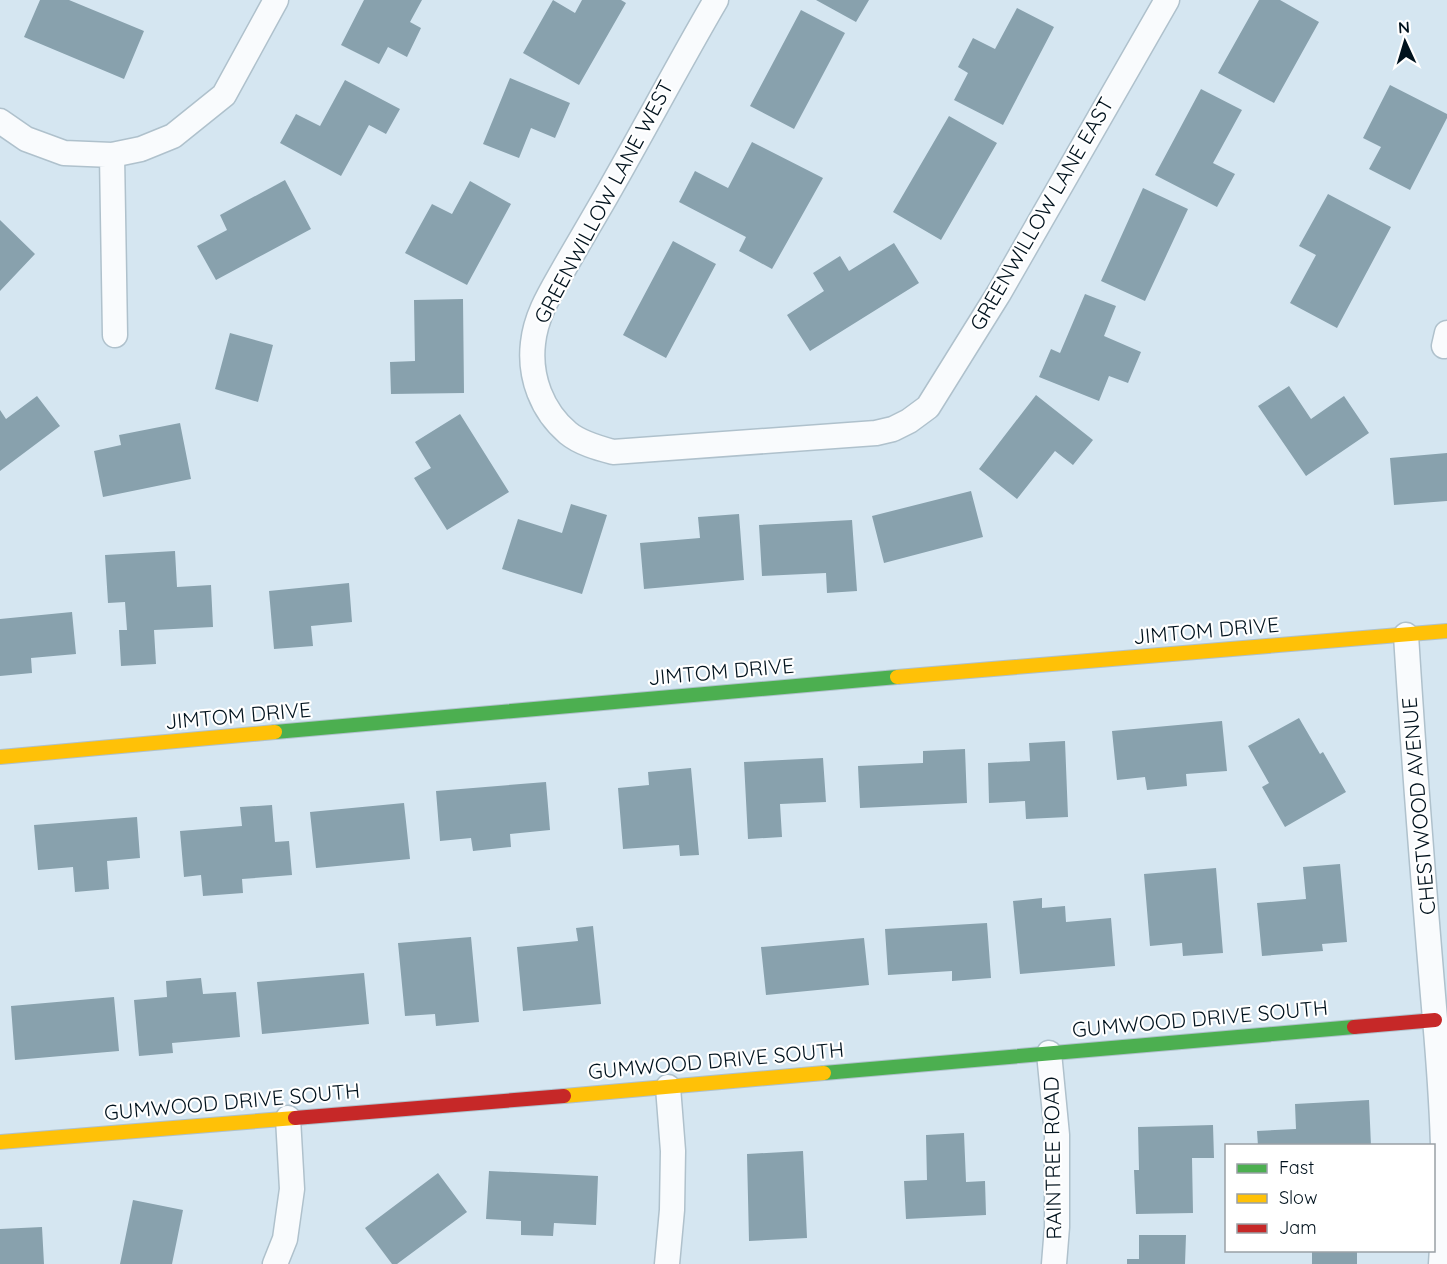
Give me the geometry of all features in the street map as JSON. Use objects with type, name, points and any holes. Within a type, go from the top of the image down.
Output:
[{"type":"street","points":[[0,121],[26,139],[64,153],[112,155],[141,149],[173,136],[224,95],[276,0]]},
{"type":"street","name":"GREENWILLOW LANE WEST","points":[[716,0],[546,301],[536,323],[532,345],[537,392],[568,433],[595,448],[613,452],[876,433],[893,429],[909,421]]},
{"type":"street","name":"GREENWILLOW LANE EAST","points":[[909,421],[928,407],[993,302],[1167,0]]},
{"type":"street","points":[[112,155],[115,335]]},
{"type":"street","name":"JIMTOM DRIVE","points":[[0,757],[1447,631]]},
{"type":"street","name":"CHESTWOOD AVENUE","points":[[1406,635],[1414,761],[1440,1068],[1444,1179],[1441,1264]]},
{"type":"street","name":"GUMWOOD DRIVE SOUTH","points":[[0,1142],[1435,1020]]},
{"type":"street","name":"RAINTREE ROAD","points":[[1049,1053],[1057,1135],[1057,1227],[1054,1264]]},
{"type":"street","points":[[668,1087],[673,1151],[668,1264]]},
{"type":"street","points":[[275,1264],[285,1239],[292,1190],[288,1118]]},
{"type":"building","points":[[40,0],[69,0],[144,31],[124,79],[24,37]]},
{"type":"building","points":[[364,0],[422,0],[410,22],[421,28],[407,57],[388,47],[379,64],[341,45]]},
{"type":"building","points":[[553,0],[575,13],[582,0],[621,0],[626,3],[579,85],[523,53]]},
{"type":"building","points":[[816,0],[869,0],[856,22]]},
{"type":"building","points":[[1259,0],[1280,0],[1319,22],[1274,103],[1218,73]]},
{"type":"building","points":[[1017,8],[1054,27],[1003,125],[954,100],[968,73],[958,67],[973,38],[995,49]]},
{"type":"building","points":[[801,10],[845,33],[794,129],[750,106]]},
{"type":"building","points":[[510,78],[570,103],[555,138],[531,128],[519,158],[483,144]]},
{"type":"building","points":[[345,80],[400,109],[386,134],[369,125],[341,176],[280,143],[296,114],[320,126]]},
{"type":"building","points":[[1390,85],[1447,114],[1410,190],[1369,169],[1381,147],[1363,138]]},
{"type":"building","points":[[1201,89],[1242,110],[1213,163],[1235,174],[1217,207],[1155,175]]},
{"type":"building","points":[[949,116],[997,143],[941,240],[893,212]]},
{"type":"building","points":[[752,142],[823,178],[772,269],[739,251],[746,237],[679,202],[695,171],[728,188]]},
{"type":"building","points":[[285,180],[311,229],[216,280],[197,246],[227,230],[220,215]]},
{"type":"building","points":[[470,181],[511,204],[467,285],[405,253],[432,204],[452,214]]},
{"type":"building","points":[[1143,188],[1188,209],[1145,301],[1101,281]]},
{"type":"building","points":[[1328,194],[1391,227],[1337,328],[1290,303],[1316,255],[1299,246]]},
{"type":"building","points":[[0,220],[35,254],[0,291]]},
{"type":"building","points":[[673,241],[716,264],[666,358],[623,335]]},
{"type":"building","points":[[894,243],[919,283],[810,351],[787,315],[824,291],[813,273],[840,256],[849,271]]},
{"type":"building","points":[[1085,294],[1116,306],[1104,336],[1141,352],[1128,383],[1109,376],[1099,401],[1039,377],[1051,349],[1060,353]]},
{"type":"building","points":[[463,299],[464,393],[391,394],[390,362],[415,361],[414,300]]},
{"type":"building","points":[[230,333],[273,345],[258,402],[215,389]]},
{"type":"building","points":[[1289,386],[1311,419],[1344,396],[1369,433],[1306,476],[1258,406]]},
{"type":"building","points":[[1036,395],[1093,440],[1073,465],[1055,451],[1017,499],[979,469]]},
{"type":"building","points":[[37,396],[60,426],[0,471],[0,410],[6,419]]},
{"type":"building","points":[[460,414],[509,492],[447,530],[414,478],[431,468],[415,442]]},
{"type":"building","points":[[180,423],[191,479],[103,497],[94,451],[121,445],[119,435]]},
{"type":"building","points":[[1447,453],[1447,501],[1394,505],[1390,458]]},
{"type":"building","points":[[971,491],[983,537],[884,563],[872,516]]},
{"type":"building","points":[[571,504],[607,515],[582,594],[502,569],[518,519],[562,533]]},
{"type":"building","points":[[739,514],[744,580],[644,589],[640,543],[700,538],[698,517]]},
{"type":"building","points":[[852,520],[857,591],[827,593],[826,573],[762,576],[759,525]]},
{"type":"building","points":[[175,551],[177,587],[211,585],[213,627],[154,630],[156,664],[121,666],[119,630],[127,630],[125,602],[108,603],[105,555]]},
{"type":"building","points":[[349,583],[352,622],[311,626],[313,646],[274,649],[269,591]]},
{"type":"building","points":[[72,612],[76,654],[31,658],[32,673],[0,676],[0,619]]},
{"type":"building","points":[[1299,718],[1320,754],[1323,752],[1346,792],[1285,827],[1262,787],[1269,783],[1248,746]]},
{"type":"building","points":[[1222,721],[1227,771],[1186,774],[1187,786],[1147,790],[1145,777],[1117,780],[1112,731]]},
{"type":"building","points":[[1065,741],[1068,817],[1026,819],[1025,801],[989,803],[988,763],[1030,761],[1029,743]]},
{"type":"building","points":[[965,749],[967,803],[860,808],[858,766],[923,763],[923,751]]},
{"type":"building","points":[[823,758],[826,802],[780,804],[782,837],[748,839],[744,762]]},
{"type":"building","points":[[691,768],[699,855],[680,856],[679,845],[623,849],[618,788],[649,785],[648,772]]},
{"type":"building","points":[[546,782],[550,830],[510,834],[511,847],[473,851],[471,838],[440,841],[436,791]]},
{"type":"building","points":[[404,803],[410,859],[316,868],[310,812]]},
{"type":"building","points":[[272,805],[275,842],[289,841],[292,875],[242,879],[243,893],[203,896],[201,875],[184,877],[180,831],[242,826],[240,807]]},
{"type":"building","points":[[137,817],[140,858],[107,861],[109,889],[75,892],[73,867],[38,870],[34,825]]},
{"type":"building","points":[[1340,864],[1347,942],[1322,944],[1323,951],[1262,956],[1257,903],[1306,899],[1303,867]]},
{"type":"building","points":[[1216,868],[1223,953],[1183,956],[1182,943],[1150,946],[1144,874]]},
{"type":"building","points":[[1042,898],[1042,908],[1065,906],[1066,922],[1111,918],[1115,966],[1020,974],[1013,901]]},
{"type":"building","points":[[987,923],[991,978],[952,981],[952,971],[888,975],[885,929]]},
{"type":"building","points":[[593,926],[601,1004],[523,1011],[517,947],[578,941],[576,928]]},
{"type":"building","points":[[471,937],[479,1022],[436,1026],[435,1014],[405,1016],[398,943]]},
{"type":"building","points":[[864,938],[869,985],[766,995],[761,947]]},
{"type":"building","points":[[364,973],[369,1024],[262,1034],[257,982]]},
{"type":"building","points":[[201,978],[203,994],[236,992],[240,1037],[172,1043],[173,1053],[139,1056],[134,1000],[167,997],[166,981]]},
{"type":"building","points":[[114,997],[119,1051],[15,1060],[11,1006]]},
{"type":"building","points":[[1369,1100],[1371,1144],[1258,1144],[1257,1131],[1296,1129],[1295,1104]]},
{"type":"building","points":[[1213,1125],[1214,1158],[1192,1158],[1193,1213],[1136,1214],[1134,1170],[1139,1170],[1138,1127]]},
{"type":"building","points":[[964,1133],[966,1182],[985,1181],[986,1215],[906,1219],[904,1181],[927,1180],[926,1135]]},
{"type":"building","points":[[803,1151],[807,1238],[749,1241],[747,1154]]},
{"type":"building","points":[[489,1171],[598,1176],[596,1225],[554,1223],[553,1236],[521,1235],[521,1221],[486,1219]]},
{"type":"building","points":[[438,1173],[467,1212],[397,1264],[392,1264],[365,1228]]},
{"type":"building","points":[[133,1200],[183,1210],[172,1264],[120,1264]]},
{"type":"building","points":[[42,1227],[44,1264],[0,1264],[0,1229]]},
{"type":"building","points":[[1139,1235],[1186,1235],[1185,1264],[1127,1264],[1127,1259],[1139,1259]]},
{"type":"building","points":[[1312,1252],[1357,1252],[1357,1264],[1312,1264]]},
{"type":"traffic: fast","points":[[275,732],[897,677]]},
{"type":"traffic: fast","points":[[824,1073],[1354,1027]]},
{"type":"traffic: slow","points":[[897,677],[1447,631]]},
{"type":"traffic: slow","points":[[0,757],[275,732]]},
{"type":"traffic: slow","points":[[564,1096],[824,1073]]},
{"type":"traffic: slow","points":[[0,1142],[295,1118]]},
{"type":"traffic: jam","points":[[1354,1027],[1435,1020]]},
{"type":"traffic: jam","points":[[295,1118],[564,1096]]}]
